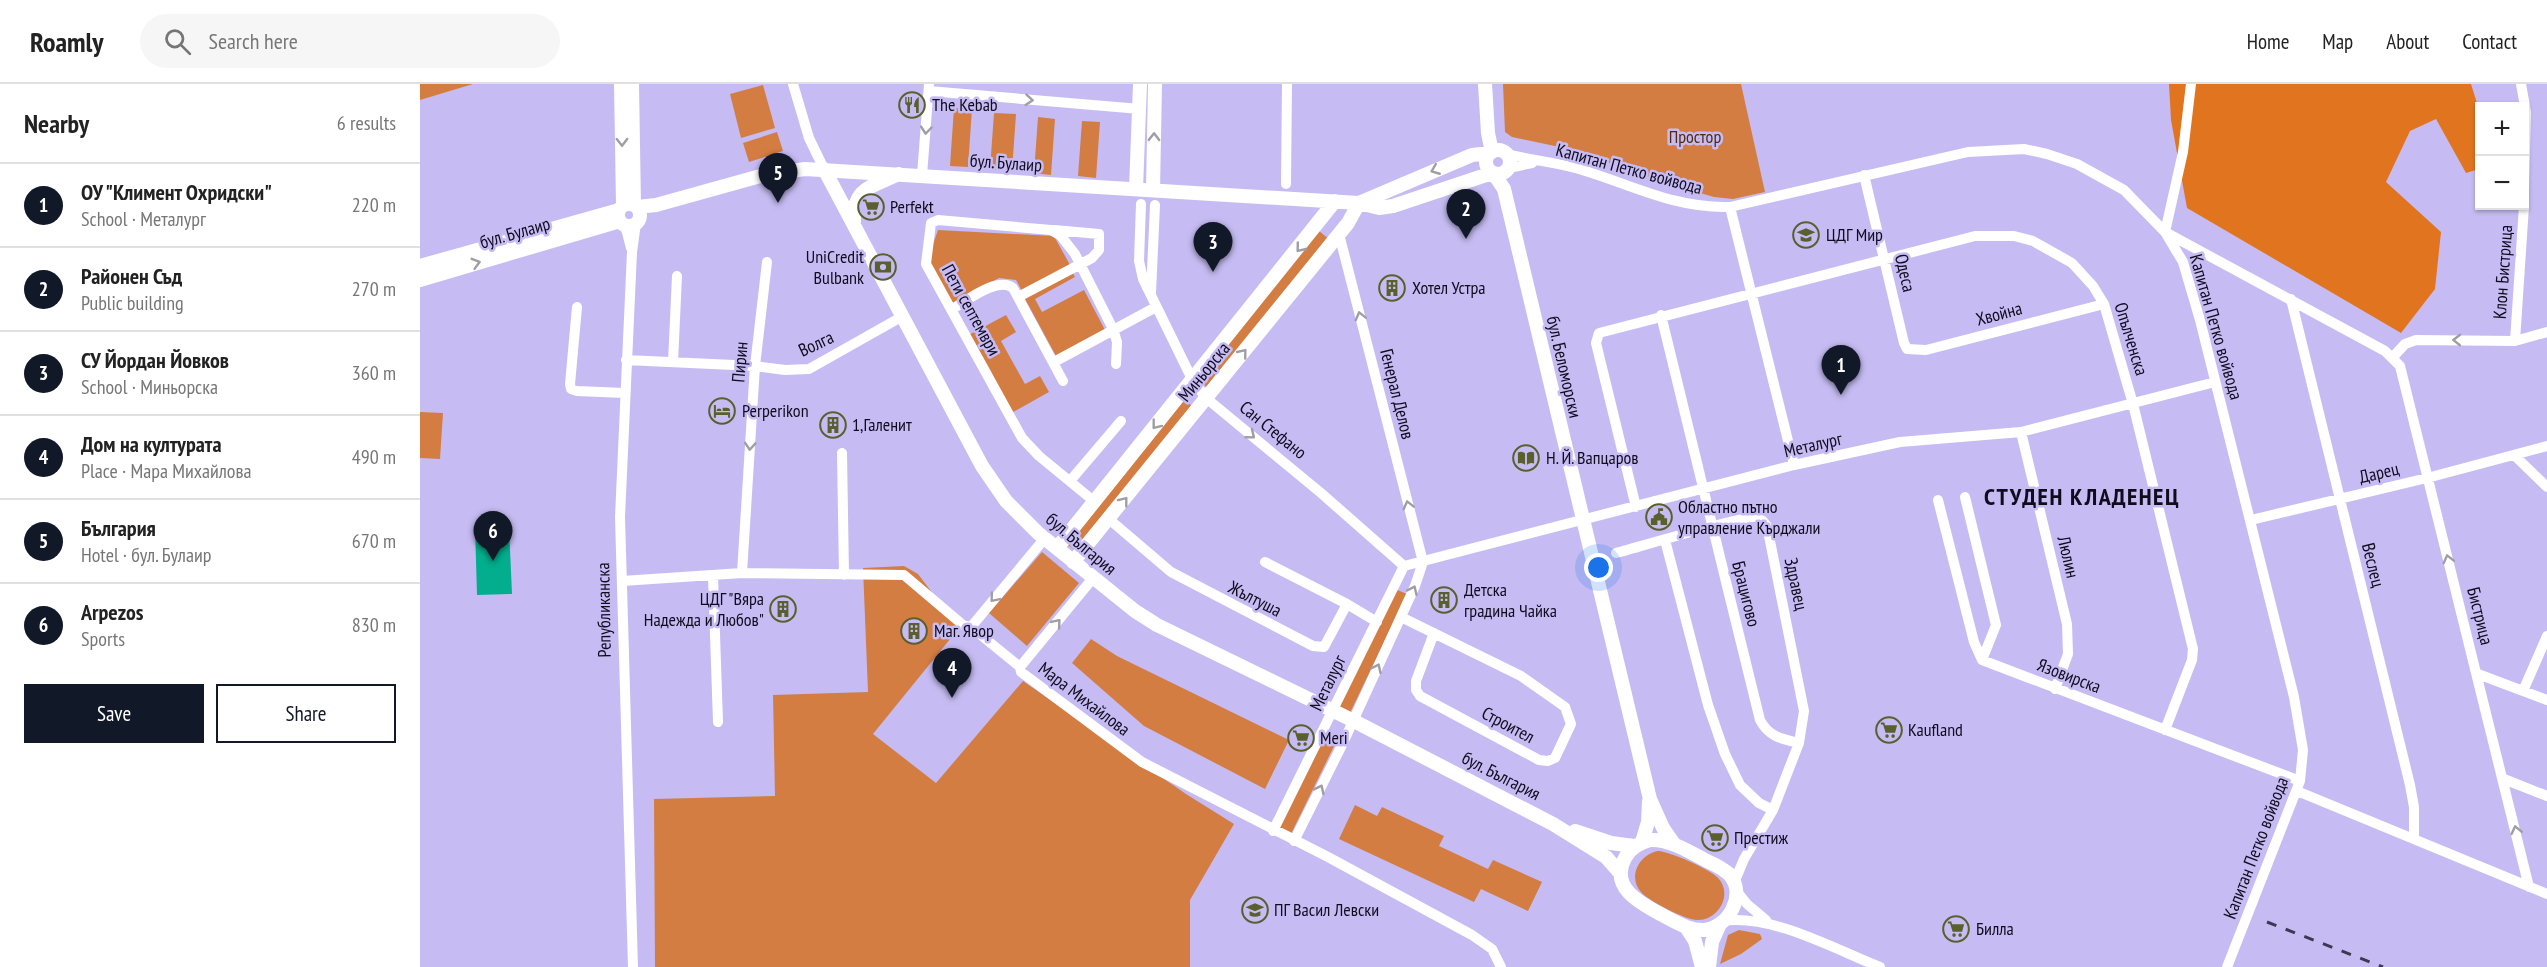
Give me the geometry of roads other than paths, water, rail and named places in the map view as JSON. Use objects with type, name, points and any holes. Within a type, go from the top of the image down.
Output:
[{"type":"main road","name":"Републиканска","points":[[621,84],[629,214]]},
{"type":"main road","name":"Републиканска","points":[[629,214],[632,84]]},
{"type":"main road","points":[[1136,189],[1140,84]]},
{"type":"main road","points":[[1153,190],[1155,84]]},
{"type":"main road","points":[[1485,84],[1491,152],[1486,164],[1502,168],[1499,150],[1491,152]]},
{"type":"main road","name":"бул. Булаир","points":[[1359,202],[1472,156],[1491,152]]},
{"type":"main road","name":"бул. Булаир","points":[[420,280],[656,205],[776,172],[824,169],[1359,202],[1371,207],[1387,208],[1502,168]]},
{"type":"main road","name":"бул. Беломорски","points":[[1502,168],[1504,189],[1581,520],[1650,799],[1663,828],[1674,844]]},
{"type":"main road","name":"бул. България","points":[[824,169],[982,466],[1006,501],[1045,538],[1135,612],[1157,625],[1353,720],[1553,824],[1606,857],[1621,874]]},
{"type":"main road","points":[[854,224],[854,204],[857,196],[866,189],[900,174]]},
{"type":"main road","name":"Миньорска","points":[[1057,548],[1335,201]]},
{"type":"main road","name":"Миньорска","points":[[1073,562],[1110,520],[1339,234],[1354,215],[1359,202]]},
{"type":"main road","name":"бул. Булаир","points":[[420,266],[629,214]]},
{"type":"main road","name":"бул. Беломорски","points":[[1638,844],[1648,822],[1650,799]]},
{"type":"main road","name":"бул. България","points":[[1553,824],[1600,840],[1638,844]]},
{"type":"main road","points":[[1709,967],[1712,942],[1721,923],[1734,906],[1734,886],[1723,870],[1674,844],[1657,840],[1638,844],[1625,857],[1621,874],[1622,883],[1632,897],[1686,927],[1702,930],[1721,923]]},
{"type":"main road","points":[[1686,927],[1695,941],[1702,967]]},
{"type":"street","name":"бул. България","points":[[794,84],[809,138],[824,169]]},
{"type":"street","points":[[1286,183],[1287,84]]},
{"type":"street","points":[[2191,84],[2183,152],[2165,232],[2291,299],[2392,357],[2405,344],[2416,340],[2515,340],[2547,332]]},
{"type":"street","points":[[2521,84],[2526,112],[2525,156]]},
{"type":"street","points":[[922,175],[929,87],[1140,110]]},
{"type":"street","name":"Капитан Петко войвода","points":[[1502,168],[1542,163],[1582,170],[1669,200],[1703,207],[1730,207],[1968,152],[2024,149],[2077,164],[2124,190],[2165,232],[2183,262],[2251,520],[2301,724],[2303,750],[2299,786],[2227,967]]},
{"type":"street","name":"Одеса","points":[[1864,175],[1886,260],[1904,344]]},
{"type":"street","name":"Сан Стефано","points":[[1141,204],[1140,270],[1192,379],[1206,398],[1321,493],[1404,566]]},
{"type":"street","name":"Сан Стефано","points":[[1154,302],[1155,205]]},
{"type":"street","points":[[1730,207],[1794,465]]},
{"type":"street","name":"Клон Бистрица","points":[[2515,340],[2524,210]]},
{"type":"street","name":"Републиканска","points":[[629,214],[632,252],[620,481],[633,967]]},
{"type":"street","name":"Пети септември","points":[[1051,230],[934,221],[929,228],[926,264],[1022,438],[1039,456],[1095,502]]},
{"type":"street","points":[[1051,230],[1066,241],[1081,263],[1118,342],[1116,364]]},
{"type":"street","points":[[1018,297],[1092,258],[1099,250],[1099,234],[1051,230]]},
{"type":"street","name":"Генерал Делов","points":[[1339,234],[1422,562]]},
{"type":"street","name":"Опълченска","points":[[1636,507],[1596,343],[1596,336],[1603,331],[1976,237],[2014,236],[2033,241],[2072,263],[2093,286],[2104,304],[2133,404],[2193,649],[2192,660],[2165,730]]},
{"type":"street","name":"Пирин","points":[[742,573],[755,366],[767,262]]},
{"type":"street","points":[[673,362],[677,276]]},
{"type":"street","points":[[952,309],[1002,284],[1013,288],[1063,381]]},
{"type":"street","name":"Веслец","points":[[2291,299],[2410,785],[2414,807],[2414,839]]},
{"type":"street","points":[[1054,362],[1113,329],[1154,302]]},
{"type":"street","name":"Хвойна","points":[[1904,344],[1907,349],[1926,350],[2104,304]]},
{"type":"street","points":[[577,308],[570,384],[572,389],[625,393]]},
{"type":"street","name":"Брацигово","points":[[1661,315],[1760,720],[1769,733],[1775,737],[1801,739]]},
{"type":"street","name":"Волга","points":[[626,360],[755,366],[785,370],[809,369],[903,316]]},
{"type":"street","name":"Бистрица","points":[[2392,357],[2400,366],[2529,887]]},
{"type":"street","name":"Металург","points":[[1273,831],[1404,566],[1794,465],[1900,442],[2021,432],[2215,382]]},
{"type":"street","points":[[1070,481],[1121,421]]},
{"type":"street","name":"Люлин","points":[[2021,432],[2067,624],[2068,654],[2055,689]]},
{"type":"street","name":"Дарец","points":[[2251,520],[2547,447]]},
{"type":"street","points":[[842,453],[844,575]]},
{"type":"street","points":[[2514,455],[2547,487]]},
{"type":"street","points":[[1965,497],[1996,625],[1982,660]]},
{"type":"street","points":[[1938,500],[1974,642],[1982,660]]},
{"type":"street","name":"Здравец","points":[[1616,553],[1756,517],[1767,526],[1804,711],[1801,739]]},
{"type":"street","name":"Жълтуша","points":[[1110,520],[1178,577],[1313,646],[1324,647],[1347,604]]},
{"type":"street","points":[[971,627],[1045,538]]},
{"type":"street","points":[[1665,540],[1708,705],[1728,762],[1740,785],[1759,803],[1773,810]]},
{"type":"street","points":[[1265,562],[1377,622]]},
{"type":"street","name":"Металург","points":[[1294,841],[1401,617],[1420,574],[1422,562]]},
{"type":"street","name":"Мара Михайлова","points":[[622,581],[742,573],[904,575],[963,625],[971,627],[1020,667],[1021,672],[1142,762],[1486,943],[1496,953],[1501,967]]},
{"type":"street","points":[[713,576],[718,722]]},
{"type":"street","points":[[1020,667],[1093,578]]},
{"type":"street","name":"Строител","points":[[1401,617],[1434,633],[1521,676],[1565,708],[1571,724],[1555,758],[1548,761],[1539,760],[1420,696],[1416,690],[1416,681],[1434,633]]},
{"type":"street","points":[[2523,691],[2547,636]]},
{"type":"street","name":"Язовирска","points":[[1982,660],[2165,730],[2299,786],[2414,839],[2547,894]]},
{"type":"street","points":[[2478,674],[2547,700]]},
{"type":"street","points":[[1771,924],[1750,907],[1734,886],[1744,859],[1773,810],[1801,739]]},
{"type":"street","points":[[2504,779],[2547,796]]},
{"type":"street","points":[[1723,870],[1744,859]]},
{"type":"street","points":[[1721,923],[1748,920],[1771,924],[1880,967]]},
{"type":"railway","points":[[2267,922],[2383,967]]},
{"type":"place","name":"The Kebab","points":[[912,105]]},
{"type":"place","name":"България","points":[[778,203]]},
{"type":"place","name":"Perfekt","points":[[871,207]]},
{"type":"place","name":"ЦДГ Мир","points":[[1806,235]]},
{"type":"place","name":"Районен Съд","points":[[1466,239]]},
{"type":"place","name":"UniCredit Bulbank","points":[[883,267]]},
{"type":"place","name":"СУ Йордан Йовков","points":[[1213,272]]},
{"type":"place","name":"Хотел Устра","points":[[1392,288]]},
{"type":"place","name":"ОУ \"Климент Охридски\"","points":[[1841,395]]},
{"type":"place","name":"Perperikon","points":[[722,411]]},
{"type":"place","name":"1,Галенит","points":[[833,425]]},
{"type":"place","name":"Н. Й. Вапцаров","points":[[1526,458]]},
{"type":"place","name":"Областно пътно управление Кърджали","points":[[1659,517]]},
{"type":"place","name":"Arpezos","points":[[493,561]]},
{"type":"place","name":"Детска градина Чайка","points":[[1444,600]]},
{"type":"place","name":"ЦДГ \"Вяра Надежда и Любов\"","points":[[783,609]]},
{"type":"place","name":"Маг. Явор","points":[[914,631]]},
{"type":"place","name":"Дом на културата","points":[[952,698]]},
{"type":"place","name":"Kaufland","points":[[1889,730]]},
{"type":"place","name":"Meri","points":[[1301,738]]},
{"type":"place","name":"Престиж","points":[[1715,838]]},
{"type":"place","name":"ПГ Васил Левски","points":[[1255,910]]},
{"type":"place","name":"Билла","points":[[1956,929]]},
{"type":"district","name":"СТУДЕН КЛАДЕНЕЦ","points":[[2082,497]]},
{"type":"park label","name":"Простор","points":[[1695,137]]}]
